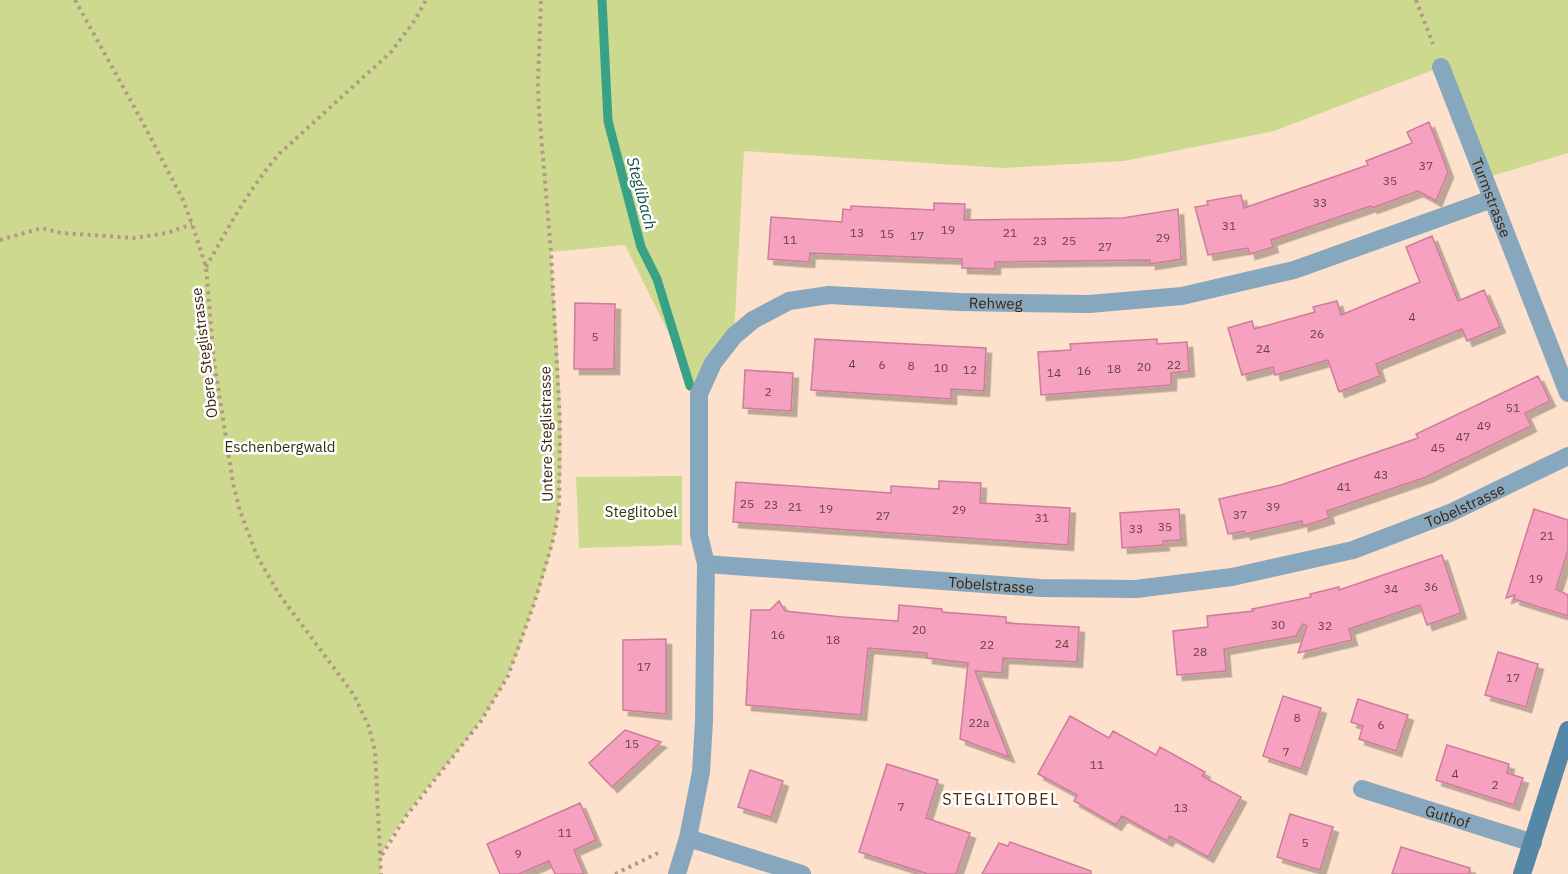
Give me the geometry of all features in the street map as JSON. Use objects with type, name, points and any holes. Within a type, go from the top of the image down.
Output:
[{"type":"main road","points":[[1522,874],[1568,730]]},
{"type":"street","name":"Turmstrasse","points":[[1441,67],[1568,393]]},
{"type":"street","name":"Rehweg","points":[[706,564],[699,535],[699,394],[713,363],[734,336],[753,320],[789,301],[830,295],[959,303],[1089,304],[1182,296],[1294,270],[1492,199]]},
{"type":"street","name":"Tobelstrasse","points":[[706,564],[1041,588],[1136,589],[1220,579],[1353,550],[1450,513],[1568,456]]},
{"type":"street","points":[[677,874],[688,838],[701,772],[706,564]]},
{"type":"street","name":"Guthof","points":[[1362,789],[1533,843]]},
{"type":"street","points":[[688,838],[802,874]]},
{"type":"path","name":"Obere Steglistrasse","points":[[75,0],[143,123],[183,200],[192,224],[206,267],[214,362],[233,483],[240,512],[257,556],[279,594],[341,676],[363,711],[371,733],[375,751],[382,856],[381,874]]},
{"type":"path","points":[[206,267],[250,190],[264,172],[279,154],[391,52],[415,20],[426,0]]},
{"type":"path","name":"Untere Steglistrasse","points":[[382,856],[407,815],[481,721],[508,676],[534,604],[554,537],[559,506],[560,423],[539,110],[541,0]]},
{"type":"path","points":[[1416,0],[1441,67]]},
{"type":"path","points":[[0,240],[42,228],[61,233],[134,238],[167,233],[192,224]]},
{"type":"path","points":[[615,874],[688,838]]},
{"type":"green space","name":"Eschenbergwald","points":[[0,0],[1568,0],[1568,153],[1485,178],[1441,67],[1274,131],[1124,161],[1003,168],[744,151],[734,336],[699,394],[625,245],[551,252],[559,378],[561,473],[555,534],[548,563],[520,647],[499,692],[477,726],[396,830],[382,856],[381,874],[0,874]]},
{"type":"green space","name":"Steglitobel","points":[[682,476],[682,545],[579,548],[576,477]]},
{"type":"building","points":[[1429,122],[1448,172],[1436,201],[1418,191],[1271,240],[1273,247],[1250,254],[1248,248],[1208,255],[1195,207],[1208,205],[1207,201],[1241,195],[1244,208],[1368,165],[1366,161],[1412,143],[1407,132]]},
{"type":"building","points":[[934,203],[965,204],[964,220],[1123,218],[1178,209],[1181,259],[1150,264],[1150,260],[995,262],[995,269],[962,268],[962,259],[810,253],[809,262],[768,259],[771,217],[842,222],[843,209],[851,210],[851,206],[934,210]]},
{"type":"building","points":[[1432,236],[1458,301],[1484,290],[1500,327],[1467,341],[1462,329],[1376,364],[1380,376],[1339,392],[1328,360],[1275,375],[1273,367],[1242,375],[1228,328],[1252,321],[1254,329],[1315,312],[1313,307],[1337,301],[1341,315],[1420,282],[1406,247]]},
{"type":"building","points":[[575,303],[615,304],[614,369],[574,369]]},
{"type":"building","points":[[815,339],[986,348],[984,391],[951,389],[951,399],[811,390]]},
{"type":"building","points":[[1157,339],[1157,344],[1187,342],[1189,371],[1171,373],[1171,385],[1041,395],[1038,352],[1071,350],[1070,344]]},
{"type":"building","points":[[745,370],[793,373],[791,411],[743,408]]},
{"type":"building","points":[[1538,376],[1550,401],[1525,413],[1531,426],[1426,477],[1327,511],[1329,518],[1303,526],[1302,521],[1245,534],[1244,531],[1228,534],[1219,499],[1281,485],[1418,438],[1416,434]]},
{"type":"building","points":[[939,481],[981,483],[980,503],[1070,508],[1068,545],[733,522],[736,482],[891,493],[891,486],[939,489]]},
{"type":"building","points":[[1179,509],[1181,540],[1163,541],[1164,545],[1122,548],[1120,513]]},
{"type":"building","points":[[1534,509],[1568,520],[1568,550],[1556,589],[1568,595],[1568,616],[1514,599],[1515,595],[1506,598]]},
{"type":"building","points":[[1442,555],[1461,613],[1427,625],[1420,605],[1349,629],[1352,640],[1298,653],[1307,626],[1303,624],[1296,636],[1224,649],[1226,671],[1177,675],[1173,631],[1208,627],[1207,616],[1253,611],[1252,609],[1311,597],[1310,594],[1339,587],[1339,590]]},
{"type":"building","points":[[779,601],[785,611],[842,617],[898,621],[899,605],[942,609],[942,612],[1006,617],[1006,623],[1079,627],[1077,662],[1003,658],[1002,673],[975,671],[1009,757],[960,739],[968,663],[927,658],[927,653],[868,648],[861,715],[746,705],[751,610],[770,610]]},
{"type":"building","points":[[666,639],[666,714],[623,710],[623,640]]},
{"type":"building","points":[[1498,652],[1538,664],[1526,707],[1485,695]]},
{"type":"building","points":[[1283,696],[1321,708],[1301,769],[1263,756]]},
{"type":"building","points":[[1358,699],[1408,715],[1396,751],[1359,739],[1363,726],[1351,722]]},
{"type":"building","points":[[1070,716],[1109,738],[1113,731],[1156,755],[1160,747],[1205,772],[1202,776],[1241,797],[1208,857],[1170,836],[1167,841],[1122,816],[1116,825],[1074,801],[1077,795],[1038,774]]},
{"type":"building","points":[[625,730],[661,742],[612,787],[589,763]]},
{"type":"building","points":[[1447,745],[1509,764],[1507,773],[1523,778],[1514,805],[1436,780]]},
{"type":"building","points":[[887,764],[938,780],[926,818],[970,833],[956,874],[928,874],[859,852]]},
{"type":"building","points":[[750,770],[783,781],[771,817],[738,807]]},
{"type":"building","points":[[580,803],[596,840],[574,850],[584,874],[555,874],[549,861],[519,874],[500,874],[487,844]]},
{"type":"building","points":[[1290,814],[1333,827],[1320,870],[1277,857]]},
{"type":"building","points":[[1010,842],[1091,871],[1091,874],[982,874],[999,843],[1008,846]]},
{"type":"building","points":[[1401,847],[1470,868],[1469,874],[1392,874]]},
{"type":"waterway","name":"Steglibach","points":[[602,0],[608,121],[641,247],[657,279],[690,386]]},
{"type":"district","name":"STEGLITOBEL","points":[[1001,799]]}]
